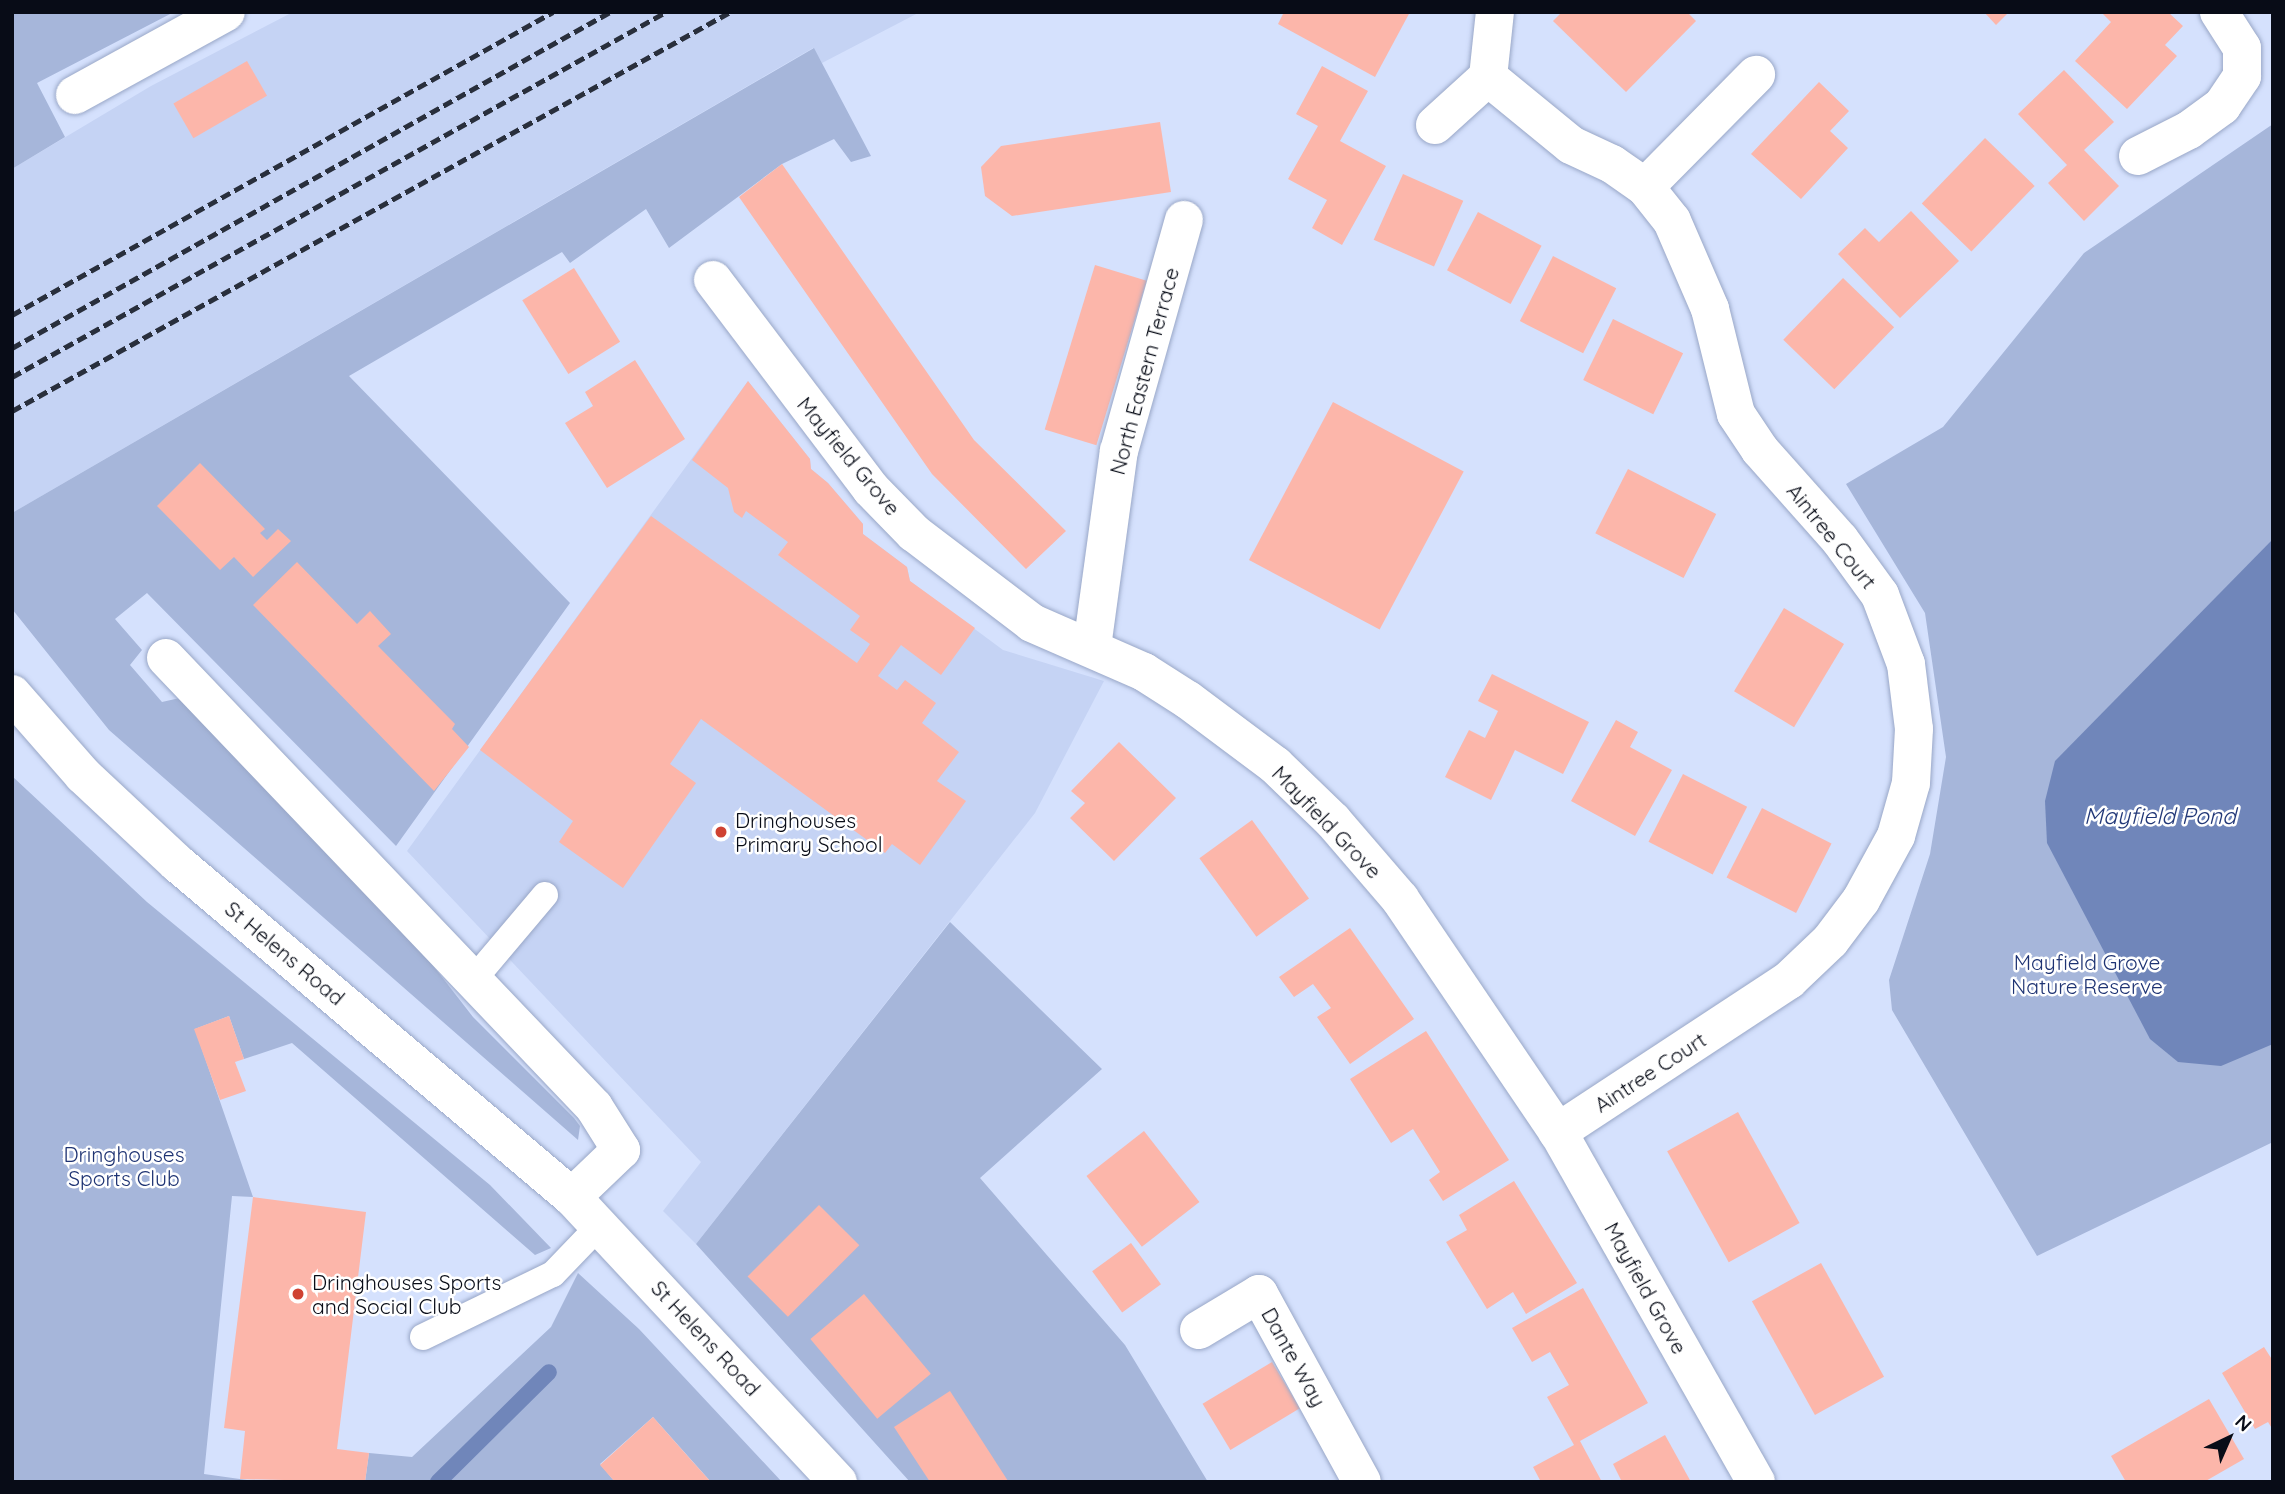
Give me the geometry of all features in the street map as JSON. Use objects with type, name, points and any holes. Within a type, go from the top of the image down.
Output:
[{"type":"street","points":[[75,95],[226,12]]},
{"type":"street","points":[[1435,125],[1488,77],[1495,12]]},
{"type":"street","points":[[2138,156],[2189,131],[2222,106],[2242,76],[2242,48],[2220,12]]},
{"type":"street","points":[[1645,187],[1756,75]]},
{"type":"street","name":"Aintree Court","points":[[1488,77],[1571,145],[1612,164],[1645,187],[1672,221],[1693,263],[1710,309],[1736,414],[1760,450],[1840,540],[1880,595],[1906,664],[1914,729],[1911,783],[1896,836],[1861,900],[1830,941],[1789,979],[1558,1132]]},
{"type":"street","name":"North Eastern Terrace","points":[[1092,648],[1119,451],[1184,220]]},
{"type":"street","name":"Mayfield Grove","points":[[713,280],[871,489],[914,533],[1032,623],[1092,648],[1188,700],[1275,765],[1333,821],[1400,899],[1558,1132],[1756,1482]]},
{"type":"street","points":[[166,658],[594,1107],[621,1150],[572,1197]]},
{"type":"street","name":"St Helens Road","points":[[12,694],[83,775],[177,863],[572,1197],[838,1482]]},
{"type":"street","name":"Dante Way","points":[[1199,1330],[1259,1294],[1362,1482]]},
{"type":"lane","points":[[474,979],[545,895]]},
{"type":"lane","points":[[423,1337],[553,1274],[600,1226]]},
{"type":"shaded area","points":[[293,12],[920,12],[822,63],[813,48],[12,513],[12,169],[151,86]]},
{"type":"shaded area","name":"Dringhouses Primary School","points":[[748,381],[810,459],[811,469],[828,483],[863,524],[863,534],[907,567],[910,581],[1003,650],[1104,681],[1035,813],[696,1244],[663,1211],[701,1162],[407,851]]},
{"type":"green space","points":[[12,12],[174,12],[37,83],[65,137],[12,169]]},
{"type":"green space","points":[[814,48],[871,156],[851,162],[834,139],[782,164],[669,248],[646,209],[570,263],[562,252],[349,376],[570,603],[396,846],[147,593],[115,619],[142,650],[130,665],[162,702],[184,697],[421,950],[473,1017],[574,1118],[580,1126],[578,1140],[109,730],[12,609],[12,513]]},
{"type":"green space","name":"Mayfield Grove Nature Reserve","points":[[2273,124],[2273,1142],[2037,1256],[1892,1010],[1889,980],[1930,854],[1946,757],[1925,613],[1846,484],[1943,427],[2084,253]]},
{"type":"green space","name":"Dringhouses Sports Club","points":[[12,776],[147,902],[490,1185],[551,1248],[535,1255],[292,1043],[244,1059],[229,1016],[195,1029],[253,1197],[232,1196],[204,1474],[262,1482],[12,1482]]},
{"type":"green space","points":[[950,922],[1102,1069],[980,1178],[1125,1345],[1208,1482],[910,1482],[696,1244]]},
{"type":"green space","points":[[578,1273],[639,1329],[782,1482],[711,1482],[653,1417],[600,1464],[615,1482],[365,1482],[369,1453],[412,1457],[551,1327]]},
{"type":"water","name":"Mayfield Pond","points":[[2273,539],[2273,1044],[2221,1066],[2178,1062],[2150,1039],[2047,843],[2045,801],[2055,761]]},
{"type":"building","points":[[1284,12],[1410,12],[1375,77],[1278,24]]},
{"type":"building","points":[[1562,12],[1687,12],[1696,21],[1626,92],[1553,21]]},
{"type":"building","points":[[1984,12],[2009,12],[1996,25]]},
{"type":"building","points":[[2101,12],[2168,12],[2183,26],[2165,45],[2177,56],[2127,109],[2075,61],[2111,22]]},
{"type":"building","points":[[247,61],[267,96],[193,138],[173,104]]},
{"type":"building","points":[[1322,66],[1368,91],[1340,141],[1386,166],[1342,245],[1312,228],[1327,200],[1288,179],[1318,126],[1296,114]]},
{"type":"building","points":[[2064,70],[2114,122],[2084,150],[2119,186],[2084,221],[2048,183],[2067,165],[2018,114]]},
{"type":"building","points":[[1819,82],[1849,111],[1830,131],[1848,148],[1801,199],[1751,154]]},
{"type":"building","points":[[1160,122],[1171,192],[1012,216],[985,196],[981,167],[1001,146]]},
{"type":"building","points":[[1985,138],[2035,186],[1971,251],[1922,203]]},
{"type":"building","points":[[782,164],[974,440],[1066,531],[1026,569],[932,474],[739,197]]},
{"type":"building","points":[[1403,174],[1463,201],[1434,267],[1374,240]]},
{"type":"building","points":[[1911,211],[1959,261],[1900,318],[1838,254],[1865,228],[1879,242]]},
{"type":"building","points":[[1478,212],[1542,246],[1511,304],[1447,270]]},
{"type":"building","points":[[1553,256],[1616,288],[1583,353],[1520,321]]},
{"type":"building","points":[[1095,265],[1147,281],[1096,445],[1045,429]]},
{"type":"building","points":[[574,268],[620,342],[568,374],[522,300]]},
{"type":"building","points":[[1843,278],[1894,327],[1834,389],[1783,340]]},
{"type":"building","points":[[1613,319],[1683,353],[1653,414],[1583,380]]},
{"type":"building","points":[[635,360],[685,439],[607,488],[565,423],[593,406],[585,392]]},
{"type":"building","points":[[748,381],[810,459],[811,469],[828,483],[863,524],[863,534],[907,567],[910,581],[975,628],[941,675],[901,645],[878,676],[897,690],[905,680],[936,703],[922,723],[959,752],[937,781],[966,801],[920,865],[892,844],[885,853],[701,719],[670,764],[696,783],[623,888],[559,842],[573,821],[480,750],[651,516],[857,663],[870,644],[850,630],[860,616],[778,555],[788,542],[746,511],[742,518],[734,512],[728,488],[692,460]]},
{"type":"building","points":[[1333,402],[1464,471],[1380,630],[1249,560]]},
{"type":"building","points":[[200,463],[265,529],[260,533],[267,540],[278,529],[291,541],[253,577],[234,557],[220,570],[157,506]]},
{"type":"building","points":[[1628,469],[1716,514],[1684,578],[1595,533]]},
{"type":"building","points":[[297,562],[357,624],[370,611],[391,634],[378,646],[455,724],[452,729],[469,747],[434,791],[253,605]]},
{"type":"building","points":[[1784,608],[1844,644],[1794,727],[1734,691]]},
{"type":"building","points":[[1492,674],[1589,722],[1563,774],[1515,750],[1491,800],[1445,777],[1469,730],[1485,738],[1498,711],[1478,701]]},
{"type":"building","points":[[1616,720],[1638,732],[1630,747],[1672,770],[1635,836],[1571,801]]},
{"type":"building","points":[[1119,742],[1176,798],[1114,861],[1070,818],[1085,803],[1071,791]]},
{"type":"building","points":[[1683,774],[1747,807],[1713,874],[1648,842]]},
{"type":"building","points":[[1762,808],[1831,843],[1796,913],[1727,877]]},
{"type":"building","points":[[1252,820],[1309,898],[1256,937],[1199,858]]},
{"type":"building","points":[[1350,928],[1414,1019],[1350,1064],[1317,1017],[1331,1008],[1313,984],[1294,997],[1279,977]]},
{"type":"building","points":[[229,1016],[244,1059],[235,1062],[246,1091],[220,1100],[194,1029]]},
{"type":"building","points":[[1426,1031],[1509,1160],[1443,1201],[1429,1180],[1440,1172],[1413,1129],[1391,1143],[1350,1079]]},
{"type":"building","points":[[1738,1112],[1800,1223],[1729,1262],[1667,1151]]},
{"type":"building","points":[[1144,1131],[1199,1202],[1142,1247],[1086,1176]]},
{"type":"building","points":[[1514,1181],[1577,1283],[1526,1314],[1513,1292],[1487,1309],[1446,1242],[1467,1230],[1459,1215]]},
{"type":"building","name":"Dringhouses Sports and Social Club","points":[[253,1197],[366,1212],[337,1449],[369,1453],[365,1482],[240,1479],[245,1431],[224,1428]]},
{"type":"building","points":[[819,1205],[859,1245],[788,1317],[748,1276]]},
{"type":"building","points":[[1131,1243],[1161,1284],[1122,1312],[1092,1271]]},
{"type":"building","points":[[1821,1263],[1884,1377],[1815,1415],[1752,1301]]},
{"type":"building","points":[[1583,1288],[1648,1403],[1580,1441],[1602,1482],[1541,1482],[1533,1467],[1574,1445],[1547,1397],[1569,1385],[1550,1352],[1532,1362],[1512,1328]]},
{"type":"building","points":[[864,1294],[931,1374],[877,1419],[810,1339]]},
{"type":"building","points":[[2264,1347],[2273,1361],[2273,1430],[2268,1422],[2255,1429],[2222,1373]]},
{"type":"building","points":[[1272,1362],[1300,1408],[1230,1450],[1203,1404]]},
{"type":"building","points":[[950,1391],[1007,1482],[930,1482],[894,1427]]},
{"type":"building","points":[[2209,1399],[2244,1459],[2204,1482],[2126,1482],[2111,1456]]},
{"type":"building","points":[[653,1417],[711,1482],[615,1482],[600,1465]]},
{"type":"building","points":[[1665,1435],[1691,1482],[1622,1482],[1613,1464]]},
{"type":"waterway","points":[[438,1482],[549,1372]]},
{"type":"railway","points":[[12,315],[553,12]]},
{"type":"railway","points":[[12,348],[610,12]]},
{"type":"railway","points":[[12,377],[666,12]]},
{"type":"railway","points":[[12,411],[730,12]]},
{"type":"place","name":"Dringhouses Primary School","points":[[721,832]]},
{"type":"place","name":"Dringhouses Sports and Social Club","points":[[298,1294]]}]
